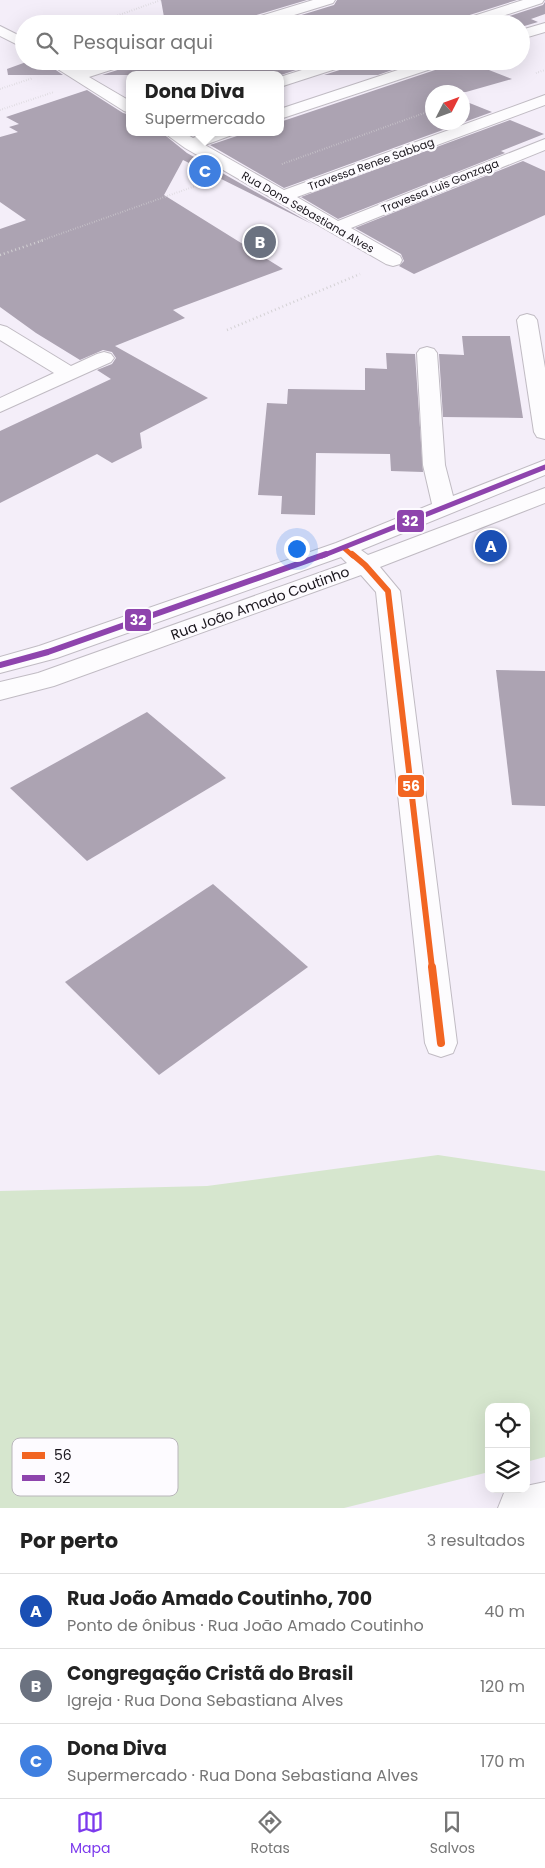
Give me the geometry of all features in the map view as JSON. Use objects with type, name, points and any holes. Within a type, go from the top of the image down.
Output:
[{"type":"street","points":[[279,15],[328,0]]},
{"type":"street","points":[[491,15],[538,0]]},
{"type":"street","points":[[530,32],[545,27]]},
{"type":"street","points":[[0,30],[15,39]]},
{"type":"street","points":[[67,70],[126,106]]},
{"type":"street","points":[[81,78],[101,70]]},
{"type":"street","points":[[284,81],[318,70]]},
{"type":"street","points":[[284,113],[414,70]]},
{"type":"street","name":"Travessa Renee Sabbag","points":[[282,197],[545,100]]},
{"type":"street","name":"Rua Dona Sebastiana Alves","points":[[178,136],[393,260]]},
{"type":"street","points":[[191,144],[214,136]]},
{"type":"street","name":"Travessa Luis Gonzaga","points":[[336,228],[545,144]]},
{"type":"street","points":[[526,320],[545,432]]},
{"type":"street","points":[[0,331],[70,374]]},
{"type":"street","points":[[427,353],[434,465],[444,507]]},
{"type":"street","points":[[0,406],[104,358]]},
{"type":"street","name":"Rua João Amado Coutinho","points":[[0,691],[45,680],[355,556],[444,507],[545,467]]},
{"type":"street","name":"Rua João Amado Coutinho","points":[[0,665],[48,652],[545,496]]},
{"type":"street","points":[[355,556],[388,590],[441,1043]]},
{"type":"street","points":[[520,1508],[545,1502]]},
{"type":"path","points":[[119,15],[134,8],[162,0]]},
{"type":"path","points":[[0,110],[81,78]]},
{"type":"path","points":[[0,255],[425,112]]},
{"type":"path","points":[[227,330],[393,260]]},
{"type":"green space","points":[[438,1155],[545,1171],[545,1457],[530,1461],[530,1403],[485,1403],[485,1473],[344,1508],[0,1508],[0,1191],[207,1186]]},
{"type":"building","points":[[161,0],[307,0],[256,15],[164,15]]},
{"type":"building","points":[[337,0],[517,0],[470,15],[301,15],[334,5]]},
{"type":"building","points":[[545,2],[545,14],[531,19],[538,22],[530,24],[530,15],[512,15],[543,5]]},
{"type":"building","points":[[15,66],[15,70],[56,70],[63,75],[8,75],[7,69]]},
{"type":"building","points":[[118,70],[296,70],[284,74],[284,71],[126,71],[126,75],[102,75]]},
{"type":"building","points":[[340,70],[392,70],[378,75],[324,75]]},
{"type":"building","points":[[435,70],[489,70],[512,79],[470,91],[470,85],[425,85],[425,130],[443,130],[284,188],[210,145],[237,136],[284,136],[284,121]]},
{"type":"building","points":[[87,90],[126,114],[126,136],[166,136],[187,153],[312,224],[183,160],[164,195],[283,269],[173,310],[185,318],[115,346],[208,398],[140,433],[142,448],[112,463],[97,454],[0,503],[0,431],[111,379],[97,370],[112,364],[116,358],[112,352],[103,350],[80,360],[36,333],[0,307],[0,229],[26,220],[0,202],[0,137],[18,132],[9,127],[19,124],[6,117]]},
{"type":"building","points":[[470,103],[492,112],[470,120]]},
{"type":"building","points":[[510,120],[544,134],[501,151],[505,153],[338,219],[301,197]]},
{"type":"building","points":[[523,161],[545,171],[545,215],[414,274],[399,266],[404,261],[401,254],[355,228]]},
{"type":"building","points":[[462,336],[510,336],[523,418],[443,417],[439,354],[464,355]]},
{"type":"building","points":[[386,353],[415,354],[423,472],[391,471],[390,454],[316,453],[315,515],[281,514],[282,496],[258,495],[267,403],[287,404],[288,389],[365,390],[365,368],[387,369]]},
{"type":"building","points":[[496,670],[545,671],[545,806],[512,805]]},
{"type":"building","points":[[147,712],[226,778],[87,861],[10,788]]},
{"type":"building","points":[[213,884],[308,967],[159,1075],[65,982]]},
{"type":"transit line","name":"32","points":[[0,665],[48,652],[344,548],[545,467]]},
{"type":"transit line","name":"56","points":[[344,548],[365,565],[388,591],[441,1043]]},
{"type":"place","name":"Dona Diva","points":[[205,171]]},
{"type":"place","name":"Congregação Cristã do Brasil","points":[[260,242]]},
{"type":"place","name":"Rua João Amado Coutinho, 700","points":[[491,546]]}]
